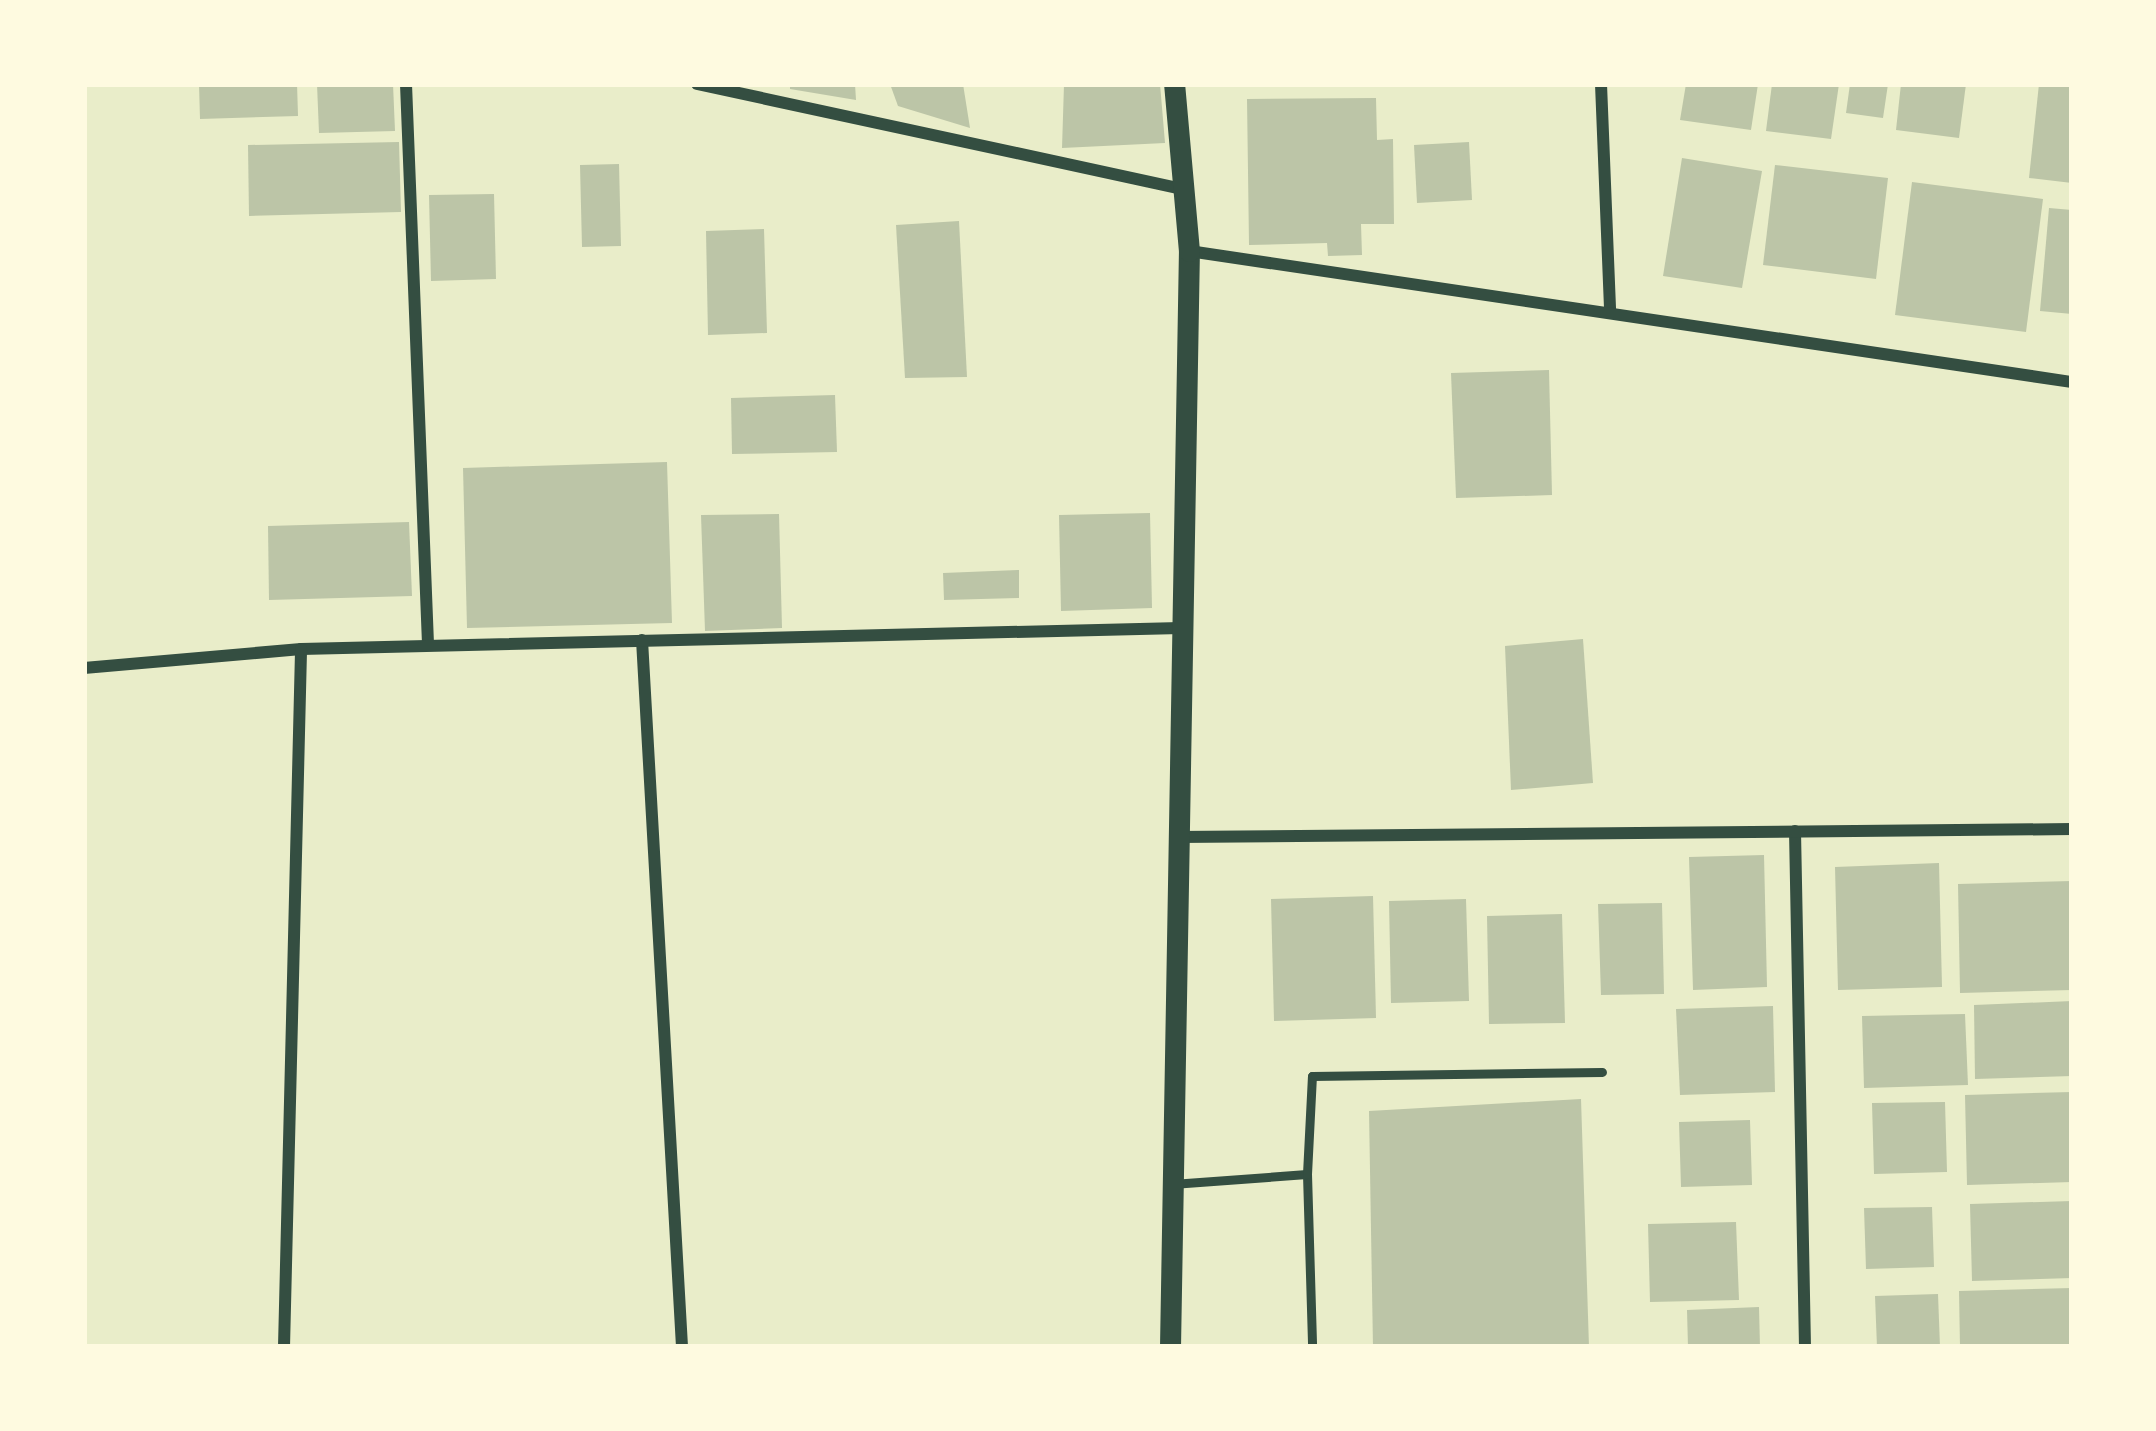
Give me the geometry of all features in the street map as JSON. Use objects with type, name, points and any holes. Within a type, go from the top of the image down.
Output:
[{"type":"street","points":[[406,84],[428,644]]},
{"type":"street","points":[[697,84],[1184,189]]},
{"type":"street","points":[[769,84],[770,101]]},
{"type":"street","points":[[1170,1347],[1189,251],[1174,84]]},
{"type":"street","points":[[1601,84],[1610,311]]},
{"type":"street","points":[[1189,251],[2072,382]]},
{"type":"street","points":[[84,668],[301,649],[428,644],[1181,628]]},
{"type":"street","points":[[642,640],[682,1347]]},
{"type":"street","points":[[284,1347],[301,649]]},
{"type":"street","points":[[1177,837],[2072,829]]},
{"type":"street","points":[[1795,831],[1805,1347]]},
{"type":"lane","points":[[1312,1347],[1306,1174],[1312,1076],[1602,1072]]},
{"type":"lane","points":[[1172,1184],[1306,1174]]},
{"type":"building","points":[[199,84],[297,84],[298,116],[200,119]]},
{"type":"building","points":[[317,84],[393,84],[395,131],[319,133]]},
{"type":"building","points":[[790,84],[855,84],[856,100],[790,89]]},
{"type":"building","points":[[890,84],[963,84],[970,128],[898,106]]},
{"type":"building","points":[[1064,84],[1160,84],[1165,143],[1062,148]]},
{"type":"building","points":[[1686,84],[1758,84],[1751,130],[1680,120]]},
{"type":"building","points":[[1772,84],[1839,84],[1831,139],[1766,131]]},
{"type":"building","points":[[1850,84],[1888,84],[1883,118],[1846,113]]},
{"type":"building","points":[[1901,84],[1966,84],[1959,138],[1896,130]]},
{"type":"building","points":[[2039,84],[2072,84],[2072,183],[2029,178]]},
{"type":"building","points":[[1376,98],[1377,140],[1393,139],[1394,224],[1361,224],[1362,255],[1328,256],[1327,243],[1249,245],[1247,99]]},
{"type":"building","points":[[399,142],[401,212],[249,216],[248,145]]},
{"type":"building","points":[[1469,142],[1472,200],[1417,203],[1414,145]]},
{"type":"building","points":[[1682,158],[1762,171],[1742,288],[1663,276]]},
{"type":"building","points":[[619,164],[621,246],[582,247],[580,165]]},
{"type":"building","points":[[1775,165],[1888,178],[1876,279],[1763,265]]},
{"type":"building","points":[[1912,182],[2043,199],[2026,332],[1895,315]]},
{"type":"building","points":[[494,194],[496,279],[431,281],[429,195]]},
{"type":"building","points":[[2049,208],[2072,210],[2072,314],[2040,311]]},
{"type":"building","points":[[959,221],[967,377],[905,378],[896,225]]},
{"type":"building","points":[[764,229],[767,333],[708,335],[706,231]]},
{"type":"building","points":[[1549,370],[1552,495],[1456,498],[1451,373]]},
{"type":"building","points":[[835,395],[837,452],[732,454],[731,398]]},
{"type":"building","points":[[667,462],[672,623],[467,628],[463,468]]},
{"type":"building","points":[[1150,513],[1152,608],[1061,611],[1059,515]]},
{"type":"building","points":[[779,514],[782,628],[705,631],[701,515]]},
{"type":"building","points":[[409,522],[412,596],[269,600],[268,526]]},
{"type":"building","points":[[1019,570],[1019,598],[944,600],[943,573]]},
{"type":"building","points":[[1583,639],[1593,783],[1511,790],[1505,646]]},
{"type":"building","points":[[1764,855],[1767,987],[1693,990],[1689,857]]},
{"type":"building","points":[[1939,863],[1942,987],[1838,990],[1835,867]]},
{"type":"building","points":[[2072,881],[2072,990],[1960,993],[1958,884]]},
{"type":"building","points":[[1373,896],[1376,1018],[1274,1021],[1271,899]]},
{"type":"building","points":[[1466,899],[1469,1001],[1391,1003],[1389,901]]},
{"type":"building","points":[[1662,903],[1664,994],[1601,995],[1598,904]]},
{"type":"building","points":[[1562,914],[1565,1023],[1489,1024],[1487,916]]},
{"type":"building","points":[[2072,1001],[2072,1076],[1975,1079],[1974,1005]]},
{"type":"building","points":[[1773,1006],[1775,1092],[1680,1095],[1676,1009]]},
{"type":"building","points":[[1965,1014],[1968,1085],[1864,1088],[1862,1016]]},
{"type":"building","points":[[2072,1092],[2072,1182],[1967,1185],[1965,1095]]},
{"type":"building","points":[[1581,1099],[1589,1347],[1373,1347],[1369,1111]]},
{"type":"building","points":[[1945,1102],[1947,1172],[1874,1174],[1872,1103]]},
{"type":"building","points":[[1750,1120],[1752,1185],[1681,1187],[1679,1122]]},
{"type":"building","points":[[2072,1201],[2072,1278],[1972,1281],[1970,1204]]},
{"type":"building","points":[[1932,1207],[1934,1267],[1866,1269],[1864,1208]]},
{"type":"building","points":[[1736,1222],[1739,1300],[1650,1302],[1648,1224]]},
{"type":"building","points":[[2072,1288],[2072,1347],[1960,1347],[1959,1291]]},
{"type":"building","points":[[1938,1294],[1940,1347],[1877,1347],[1875,1296]]},
{"type":"building","points":[[1759,1307],[1760,1347],[1688,1347],[1687,1310]]}]
